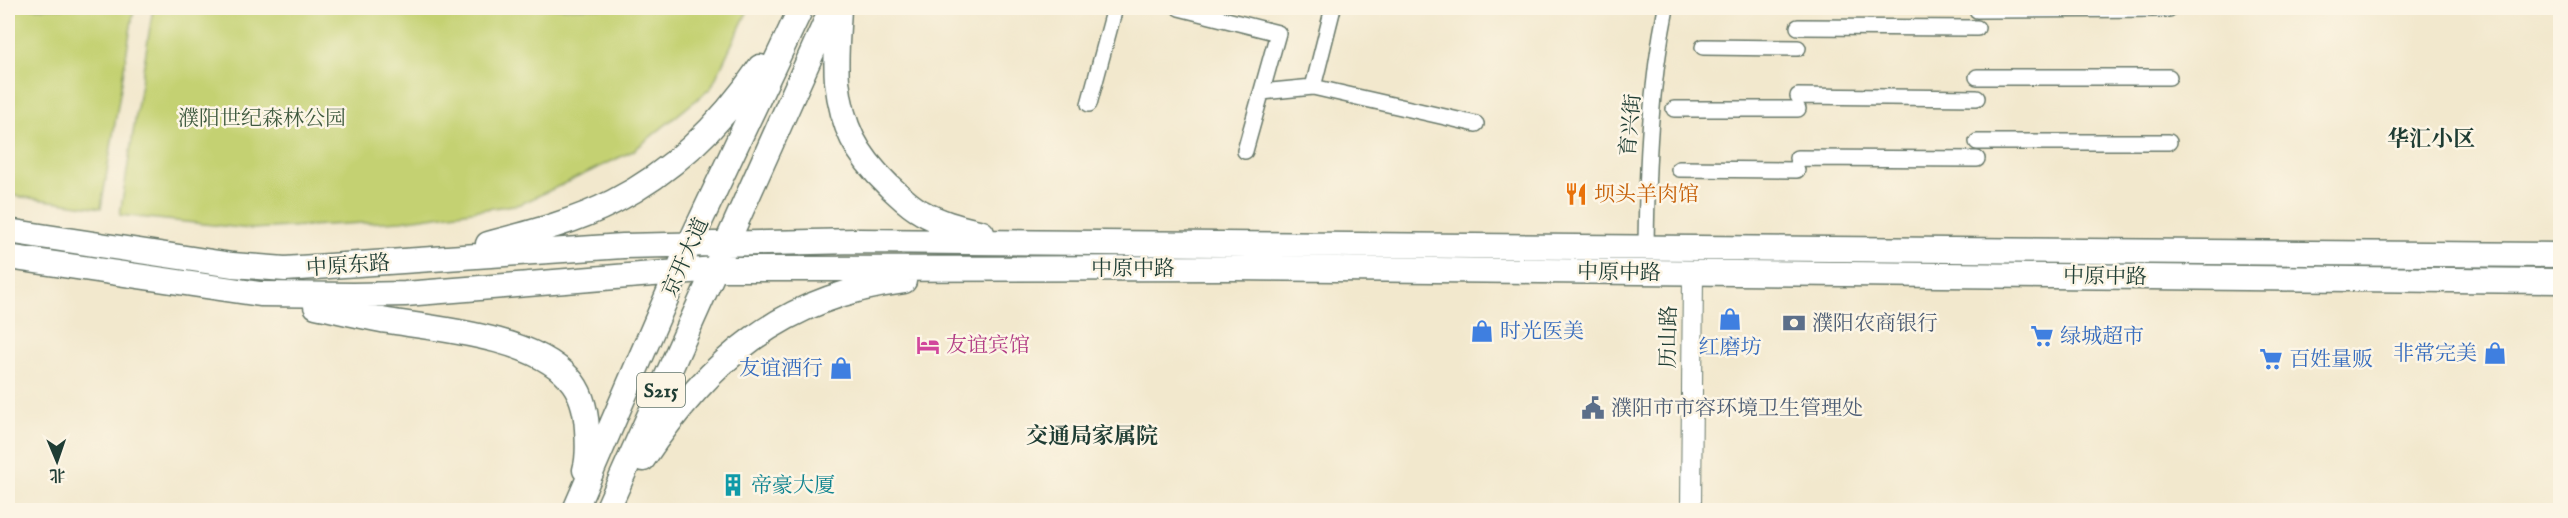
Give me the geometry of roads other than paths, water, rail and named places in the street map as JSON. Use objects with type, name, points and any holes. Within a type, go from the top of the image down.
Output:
[{"type":"main road","name":"京开大道","points":[[574,510],[690,243],[800,8]]},
{"type":"main road","points":[[428,260],[539,231],[578,217],[614,201],[679,158],[706,135],[739,98],[800,8]]},
{"type":"main road","name":"京开大道","points":[[608,510],[832,8]]},
{"type":"main road","points":[[839,8],[836,55],[842,109],[850,135],[863,159],[900,197],[920,212],[953,225],[1029,242]]},
{"type":"main road","name":"中原东路","points":[[8,231],[262,268],[321,268],[690,243]]},
{"type":"main road","name":"中原中路","points":[[690,243],[1029,242],[2560,255]]},
{"type":"main road","name":"中原东路","points":[[8,257],[260,294],[405,294],[678,271]]},
{"type":"main road","points":[[608,510],[663,428],[705,380],[748,342],[793,312],[817,301],[851,291],[898,282],[1041,268]]},
{"type":"main road","name":"中原中路","points":[[678,271],[1041,268],[2560,281]]},
{"type":"main road","points":[[260,294],[519,346],[555,365],[570,378],[580,393],[586,411],[588,441],[586,465],[574,510]]},
{"type":"street","points":[[1089,104],[1115,8]]},
{"type":"street","points":[[1179,8],[1278,33],[1245,152]]},
{"type":"street","points":[[1313,87],[1333,8]]},
{"type":"street","name":"育兴街","points":[[1646,246],[1649,137],[1657,60],[1666,8]]},
{"type":"street","points":[[1977,10],[2169,9]]},
{"type":"street","points":[[1798,27],[1977,28]]},
{"type":"street","points":[[1704,47],[1798,48]]},
{"type":"street","points":[[1977,77],[2169,77]]},
{"type":"street","points":[[1262,92],[1313,87],[1476,124]]},
{"type":"street","points":[[1674,109],[1798,102],[1977,98]]},
{"type":"street","points":[[1977,142],[2169,142]]},
{"type":"street","points":[[1679,169],[1977,159]]},
{"type":"street","name":"历山路","points":[[1691,510],[1693,272]]},
{"type":"place","name":"坝头羊肉馆","points":[[1576,194]]},
{"type":"place","name":"红磨坊","points":[[1730,319]]},
{"type":"place","name":"濮阳农商银行","points":[[1794,323]]},
{"type":"place","name":"时光医美","points":[[1482,331]]},
{"type":"place","name":"绿城超市","points":[[2042,336]]},
{"type":"place","name":"友谊宾馆","points":[[928,345]]},
{"type":"place","name":"非常完美","points":[[2495,353]]},
{"type":"place","name":"百姓量贩","points":[[2271,359]]},
{"type":"place","name":"友谊酒行","points":[[841,368]]},
{"type":"place","name":"濮阳市市容环境卫生管理处","points":[[1593,408]]},
{"type":"place","name":"帝豪大厦","points":[[733,485]]},
{"type":"district","name":"华汇小区","points":[[2431,138]]},
{"type":"district","name":"交通局家属院","points":[[1092,435]]},
{"type":"park label","name":"濮阳世纪森林公园","points":[[262,118]]}]
